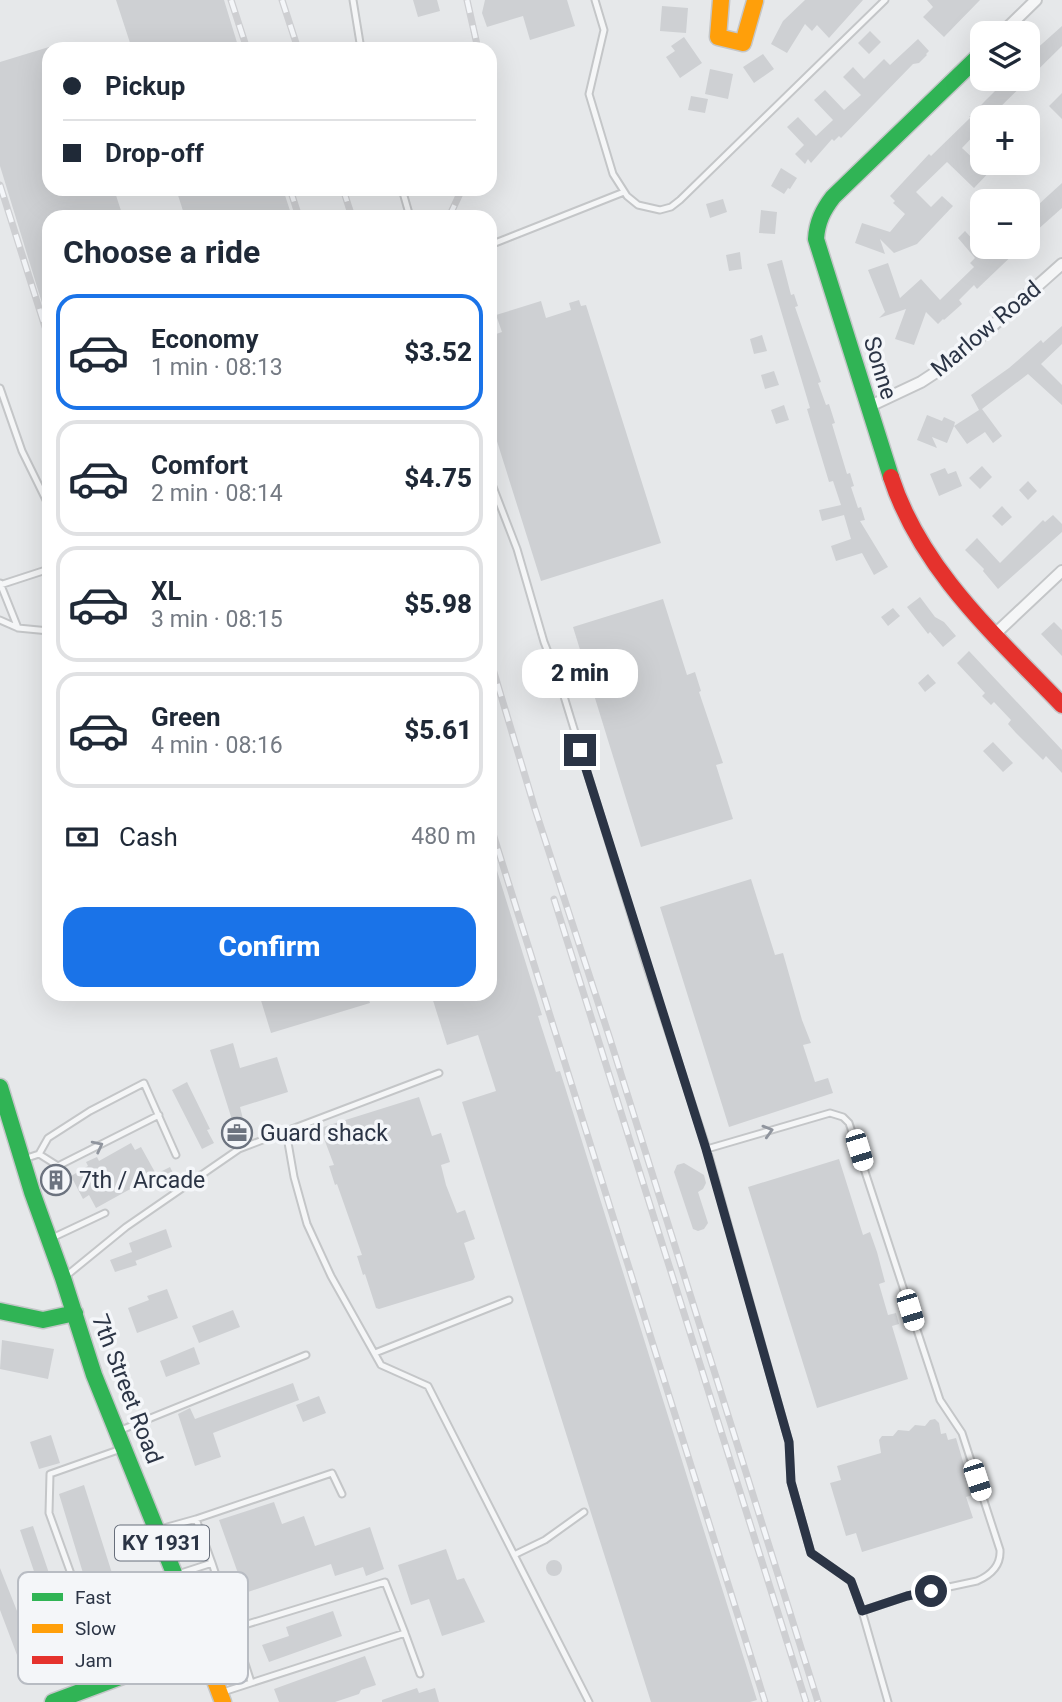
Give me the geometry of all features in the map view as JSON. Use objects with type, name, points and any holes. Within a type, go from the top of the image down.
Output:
[{"type":"street","points":[[721,0],[718,37],[743,43],[753,0]]},
{"type":"street","points":[[1014,21],[1036,0]]},
{"type":"street","name":"Sonne","points":[[970,65],[833,197],[820,214],[817,246],[899,501],[910,527],[950,585],[1062,705]]},
{"type":"street","name":"Marlow Road","points":[[868,407],[921,383],[953,362],[1062,264]]},
{"type":"street","points":[[995,634],[1062,571]]},
{"type":"street","name":"7th Street Road","points":[[0,1087],[31,1156],[32,1192],[94,1375],[174,1572]]},
{"type":"street","points":[[0,1311],[43,1320],[75,1313]]},
{"type":"street","points":[[53,1702],[104,1684]]},
{"type":"lane","points":[[354,0],[360,42]]},
{"type":"lane","points":[[595,0],[604,30],[591,77],[591,105],[613,174],[624,192],[638,205],[660,210],[671,207],[680,200],[885,0]]},
{"type":"lane","points":[[497,242],[624,192]]},
{"type":"lane","points":[[0,388],[22,451],[42,492]]},
{"type":"lane","points":[[497,498],[517,549],[544,642],[559,680],[706,1149],[789,1442],[791,1482],[811,1553],[851,1581],[888,1702]]},
{"type":"lane","points":[[18,628],[0,584],[42,571]]},
{"type":"lane","points":[[0,620],[18,628],[42,630]]},
{"type":"lane","points":[[63,1278],[126,1227],[239,1149],[439,1073]]},
{"type":"lane","points":[[159,1115],[58,1166],[31,1156],[48,1138],[90,1111],[144,1083],[159,1115],[176,1155]]},
{"type":"lane","points":[[706,1149],[831,1113],[843,1117],[853,1130],[940,1400],[962,1433],[1000,1550],[1000,1558],[993,1572],[977,1581],[907,1596],[862,1611]]},
{"type":"lane","points":[[286,1131],[293,1177],[307,1224],[331,1276],[382,1365],[428,1386],[589,1702]]},
{"type":"lane","points":[[49,1240],[105,1213]]},
{"type":"lane","points":[[375,1353],[509,1300]]},
{"type":"lane","points":[[118,1432],[306,1355]]},
{"type":"lane","points":[[70,1572],[49,1513],[50,1474],[124,1448]]},
{"type":"lane","points":[[157,1530],[332,1473],[342,1494]]},
{"type":"lane","points":[[514,1555],[545,1540],[584,1512]]},
{"type":"lane","points":[[196,1519],[215,1572]]},
{"type":"lane","points":[[184,1572],[212,1563]]},
{"type":"lane","points":[[248,1625],[384,1582],[420,1674]]},
{"type":"lane","points":[[248,1684],[405,1633]]},
{"type":"lane","points":[[248,1672],[251,1682]]},
{"type":"lane","points":[[222,1698],[247,1684]]},
{"type":"building","points":[[116,0],[224,0],[237,42],[130,42]]},
{"type":"building","points":[[413,0],[437,0],[440,11],[418,17]]},
{"type":"building","points":[[485,0],[567,0],[575,26],[530,40],[523,16],[487,27],[482,13]]},
{"type":"building","points":[[805,0],[863,0],[829,38],[817,25],[812,31],[805,24],[787,53],[771,44],[783,21]]},
{"type":"building","points":[[927,0],[980,0],[944,37],[923,17],[933,7]]},
{"type":"building","points":[[662,6],[688,8],[686,33],[660,31]]},
{"type":"building","points":[[1062,26],[1062,46],[1040,68],[1040,46]]},
{"type":"building","points":[[870,31],[881,42],[869,54],[858,43]]},
{"type":"building","points":[[684,37],[702,63],[680,78],[666,57],[675,51],[671,46]]},
{"type":"building","points":[[918,39],[929,51],[927,55],[919,63],[913,64],[841,138],[839,136],[834,141],[832,139],[811,163],[808,159],[805,164],[795,154],[804,145],[787,127],[798,117],[816,136],[833,120],[814,100],[825,90],[844,110],[861,95],[843,77],[853,67],[864,79],[884,59],[890,65]]},
{"type":"building","points":[[42,49],[42,196],[116,196],[121,210],[42,210],[42,303],[0,166],[0,62]]},
{"type":"building","points":[[763,54],[774,69],[754,83],[743,67]]},
{"type":"building","points":[[710,69],[733,74],[728,99],[705,94]]},
{"type":"building","points":[[995,91],[1016,91],[1002,105],[981,105]]},
{"type":"building","points":[[1062,93],[1062,119],[1049,106]]},
{"type":"building","points":[[691,96],[708,99],[705,113],[688,110]]},
{"type":"building","points":[[970,118],[970,140],[962,148],[970,156],[970,175],[986,175],[974,188],[947,162],[916,192],[931,207],[942,196],[953,206],[917,244],[894,253],[880,239],[885,254],[855,243],[862,223],[890,232],[905,214],[893,203],[895,201],[890,196],[929,154],[931,156]]},
{"type":"building","points":[[781,168],[797,178],[784,194],[771,186]]},
{"type":"building","points":[[1062,183],[1062,208],[1040,227],[1040,203]]},
{"type":"building","points":[[178,196],[285,196],[290,210],[183,210]]},
{"type":"building","points":[[723,199],[727,212],[710,218],[706,204]]},
{"type":"building","points":[[761,210],[777,212],[775,234],[759,233]]},
{"type":"building","points":[[965,231],[970,236],[970,252],[958,238]]},
{"type":"building","points":[[740,252],[742,269],[729,271],[726,255]]},
{"type":"building","points":[[974,259],[1008,259],[977,289],[974,285],[959,300],[962,304],[938,324],[926,312],[914,345],[895,339],[906,309],[879,318],[885,312],[868,270],[888,263],[900,298],[921,279],[940,300],[974,267],[970,263]]},
{"type":"building","points":[[782,260],[821,382],[818,383],[835,423],[832,424],[847,474],[850,473],[854,486],[851,487],[865,520],[860,521],[888,567],[874,575],[862,553],[836,561],[831,546],[851,539],[844,515],[822,521],[819,510],[841,505],[833,481],[829,482],[767,264]]},
{"type":"building","points":[[579,300],[581,306],[586,305],[661,543],[541,581],[497,441],[497,334],[502,332],[497,315],[541,301],[546,318],[571,310],[569,303]]},
{"type":"building","points":[[1062,326],[1062,344],[1041,364],[1062,385],[1062,405],[1028,374],[982,409],[1002,436],[993,443],[985,432],[967,444],[954,426],[979,410],[971,395]]},
{"type":"building","points":[[762,335],[767,351],[754,354],[750,339]]},
{"type":"building","points":[[774,371],[779,385],[765,389],[761,375]]},
{"type":"building","points":[[784,405],[789,420],[776,424],[771,410]]},
{"type":"building","points":[[927,415],[942,421],[944,417],[955,422],[947,443],[932,437],[937,448],[917,440]]},
{"type":"building","points":[[982,466],[992,477],[980,489],[969,478]]},
{"type":"building","points":[[945,468],[948,474],[956,471],[962,486],[939,496],[930,474]]},
{"type":"building","points":[[1028,481],[1037,491],[1028,500],[1019,490]]},
{"type":"building","points":[[1002,506],[1012,517],[1002,526],[992,516]]},
{"type":"building","points":[[1053,515],[1062,524],[1062,532],[998,589],[984,569],[965,550],[977,538],[1000,563],[1043,520],[1045,522]]},
{"type":"building","points":[[920,597],[935,617],[944,622],[956,636],[943,647],[930,632],[928,634],[907,607]]},
{"type":"building","points":[[663,599],[687,675],[695,672],[723,763],[716,765],[733,819],[641,847],[573,627]]},
{"type":"building","points":[[893,608],[900,616],[888,626],[881,617]]},
{"type":"building","points":[[1054,622],[1062,630],[1062,656],[1041,634]]},
{"type":"building","points":[[969,651],[1062,750],[1062,773],[1046,756],[1043,760],[1016,733],[1008,724],[1011,720],[994,702],[991,705],[982,696],[985,693],[957,663]]},
{"type":"building","points":[[928,674],[936,683],[925,692],[918,683]]},
{"type":"building","points":[[993,742],[1013,763],[1003,772],[983,751]]},
{"type":"building","points":[[497,871],[542,1015],[538,1016],[556,1072],[560,1071],[757,1700],[651,1702],[462,1102],[496,1091],[478,1035],[447,1045],[433,1001],[497,1001]]},
{"type":"building","points":[[751,879],[775,955],[783,953],[811,1043],[803,1045],[815,1082],[828,1078],[833,1093],[729,1127],[660,907]]},
{"type":"building","points":[[261,1001],[370,1003],[271,1033]]},
{"type":"building","points":[[233,1043],[240,1068],[277,1057],[288,1092],[240,1107],[243,1119],[233,1123],[210,1050]]},
{"type":"building","points":[[187,1082],[214,1143],[202,1149],[172,1090]]},
{"type":"building","points":[[419,1097],[432,1136],[441,1133],[450,1162],[441,1165],[446,1185],[457,1213],[465,1210],[475,1239],[464,1243],[475,1277],[473,1280],[379,1309],[376,1308],[365,1274],[363,1275],[357,1256],[362,1255],[337,1184],[335,1185],[329,1166],[334,1165],[320,1128]]},
{"type":"building","points":[[131,1143],[135,1150],[141,1147],[156,1174],[170,1167],[175,1177],[157,1186],[152,1177],[96,1208],[89,1195],[83,1199],[71,1176],[88,1166],[86,1162],[97,1157],[99,1161]]},
{"type":"building","points":[[839,1159],[863,1235],[870,1232],[877,1252],[885,1282],[879,1284],[888,1315],[896,1313],[899,1324],[892,1326],[908,1379],[817,1408],[748,1187]]},
{"type":"building","points":[[684,1163],[704,1175],[706,1183],[698,1192],[708,1223],[704,1229],[698,1231],[693,1229],[674,1172],[677,1165]]},
{"type":"building","points":[[166,1229],[172,1247],[135,1261],[129,1243]]},
{"type":"building","points":[[132,1252],[137,1265],[115,1272],[110,1260]]},
{"type":"building","points":[[167,1289],[178,1318],[137,1333],[128,1308],[149,1300],[147,1296]]},
{"type":"building","points":[[233,1310],[240,1327],[199,1343],[192,1326]]},
{"type":"building","points":[[2,1340],[54,1349],[48,1379],[0,1369]]},
{"type":"building","points":[[194,1347],[200,1364],[166,1377],[160,1361]]},
{"type":"building","points":[[293,1383],[299,1400],[213,1433],[221,1457],[195,1466],[178,1414],[190,1408],[195,1419]]},
{"type":"building","points":[[319,1396],[326,1413],[303,1422],[296,1405]]},
{"type":"building","points":[[935,1419],[939,1423],[941,1434],[946,1433],[948,1440],[956,1438],[973,1495],[966,1497],[973,1518],[862,1552],[856,1533],[846,1536],[830,1483],[841,1480],[837,1466],[881,1453],[879,1440],[882,1436],[893,1436],[898,1430],[909,1431],[915,1425],[925,1426]]},
{"type":"building","points":[[51,1435],[60,1463],[39,1469],[30,1442]]},
{"type":"building","points":[[84,1485],[112,1572],[83,1572],[59,1494]]},
{"type":"building","points":[[274,1502],[282,1524],[304,1516],[315,1546],[370,1527],[384,1569],[366,1576],[363,1567],[335,1576],[331,1564],[248,1592],[248,1572],[238,1572],[219,1520]]},
{"type":"building","points":[[33,1526],[49,1572],[34,1572],[20,1530]]},
{"type":"building","points":[[446,1549],[457,1580],[464,1578],[485,1622],[442,1636],[429,1599],[411,1605],[398,1565]]},
{"type":"building","points":[[554,1560],[560,1562],[560,1574],[554,1576],[548,1574],[546,1568],[548,1562]]},
{"type":"building","points":[[0,1568],[18,1613],[18,1658],[0,1610]]},
{"type":"building","points":[[333,1611],[342,1636],[269,1662],[262,1645],[289,1636],[286,1627]]},
{"type":"building","points":[[365,1656],[376,1685],[335,1702],[279,1702],[274,1689]]},
{"type":"building","points":[[417,1688],[419,1693],[435,1688],[439,1702],[382,1702],[382,1700]]},
{"type":"railway","points":[[231,0],[245,42]]},
{"type":"railway","points":[[282,0],[296,42]]},
{"type":"railway","points":[[467,0],[476,42]]},
{"type":"railway","points":[[0,185],[42,318]]},
{"type":"railway","points":[[292,196],[297,210]]},
{"type":"railway","points":[[345,196],[350,210]]},
{"type":"railway","points":[[452,210],[459,196]]},
{"type":"railway","points":[[497,682],[818,1702]]},
{"type":"railway","points":[[497,846],[765,1702]]},
{"type":"railway","points":[[554,899],[806,1702]]},
{"type":"traffic: fast","points":[[891,477],[816,239],[818,227],[823,212],[833,197],[970,65]]},
{"type":"traffic: fast","points":[[0,1087],[32,1192],[94,1375],[174,1572]]},
{"type":"traffic: fast","points":[[0,1311],[43,1320],[75,1313]]},
{"type":"traffic: fast","points":[[53,1702],[101,1684]]},
{"type":"traffic: slow","points":[[721,0],[718,37],[743,43],[755,1]]},
{"type":"traffic: slow","points":[[216,1684],[223,1702]]},
{"type":"traffic: jam","points":[[891,477],[904,511],[941,572],[987,627],[1062,705]]},
{"type":"place","name":"Guard shack","points":[[237,1133]]},
{"type":"place","name":"7th / Arcade","points":[[56,1180]]},
{"type":"route","points":[[580,750],[706,1149],[789,1442],[791,1482],[811,1553],[851,1581],[862,1611],[931,1591]]}]
